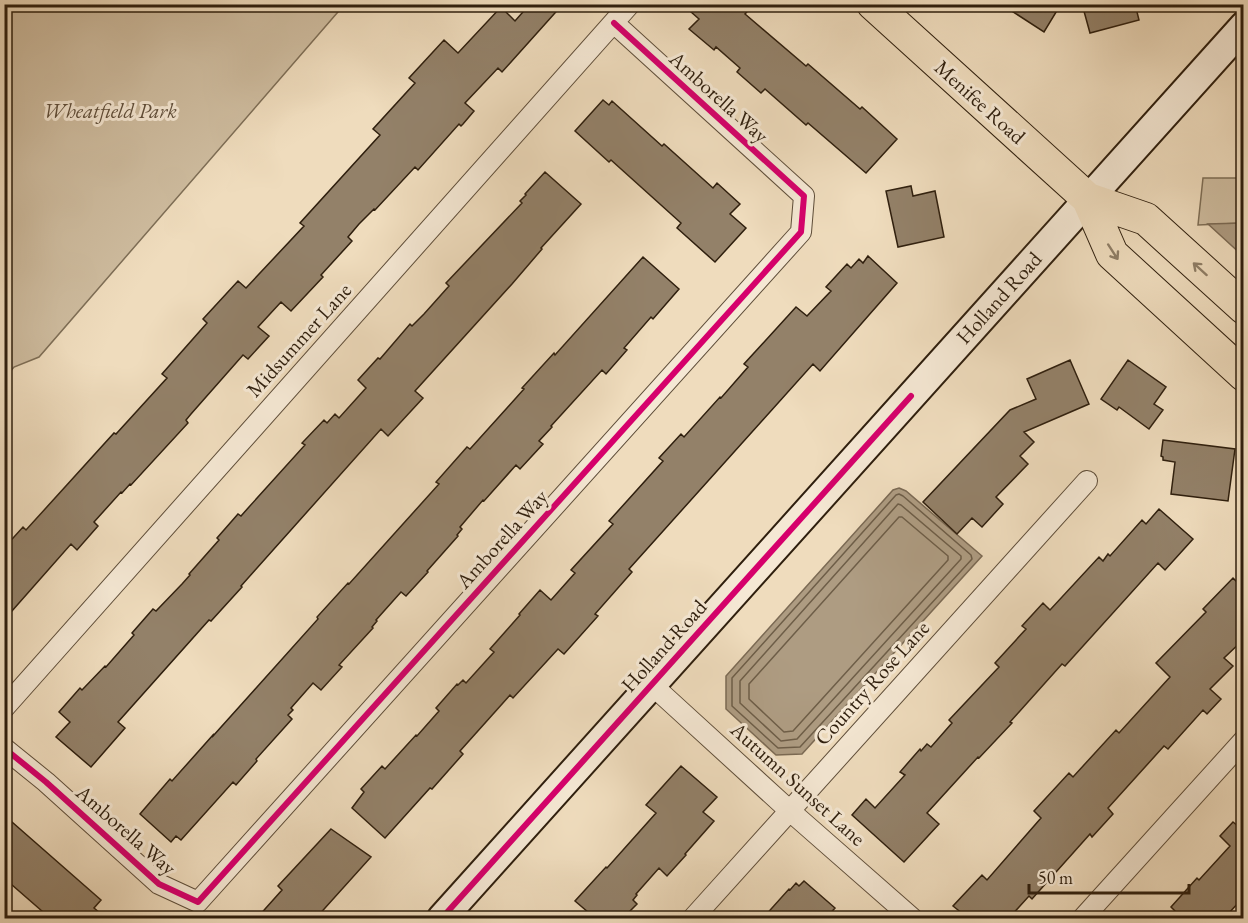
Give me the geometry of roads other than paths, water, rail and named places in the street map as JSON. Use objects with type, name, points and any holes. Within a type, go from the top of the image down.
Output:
[{"type":"main road","name":"Menifee Road","points":[[873,4],[1088,199],[1146,219],[1244,308]]},
{"type":"main road","name":"Holland Road","points":[[442,918],[1244,26]]},
{"type":"main road","name":"Menifee Road","points":[[1088,199],[1112,254],[1244,375]]},
{"type":"street","name":"Midsummer Lane","points":[[4,708],[630,4]]},
{"type":"street","name":"Amborella Way","points":[[4,748],[46,782],[159,884],[198,902],[801,232],[804,196],[614,23]]},
{"type":"street","name":"Country Rose Lane","points":[[693,918],[1087,481]]},
{"type":"street","name":"Autumn Sunset Lane","points":[[652,685],[912,918]]},
{"type":"street","points":[[1083,918],[1244,740]]},
{"type":"water","points":[[1243,223],[1243,256],[1208,224]]},
{"type":"water","points":[[899,488],[906,491],[982,556],[802,754],[776,755],[726,709],[726,676],[893,490]]},
{"type":"park label","name":"Wheatfield Park","points":[[110,111]]}]
